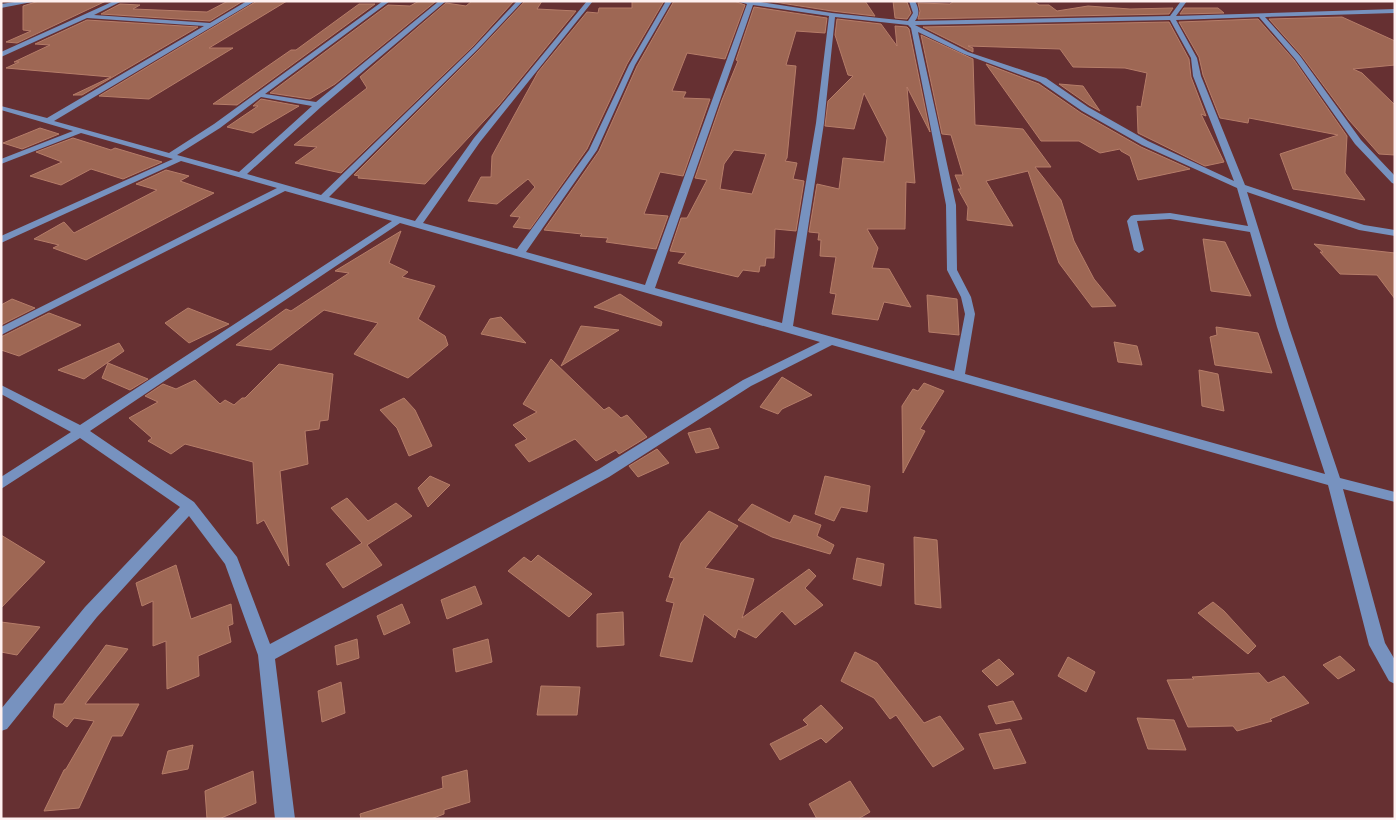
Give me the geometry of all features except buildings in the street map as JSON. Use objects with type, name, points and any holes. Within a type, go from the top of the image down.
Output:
[{"type":"street","points":[[1,6],[34,1]]},
{"type":"street","points":[[1,55],[119,1]]},
{"type":"street","points":[[48,120],[252,1]]},
{"type":"street","points":[[171,155],[201,137],[260,95],[387,1]]},
{"type":"street","points":[[241,176],[318,105],[442,1]]},
{"type":"street","points":[[322,199],[469,55],[520,1]]},
{"type":"street","points":[[417,225],[477,140],[590,1]]},
{"type":"street","points":[[519,254],[593,150],[632,64],[669,1]]},
{"type":"street","points":[[739,1],[912,25],[1379,12],[1395,10]]},
{"type":"street","points":[[912,1],[916,10],[916,16],[912,25],[951,204],[952,270],[966,297],[970,314],[959,377]]},
{"type":"street","points":[[1172,18],[1184,1]]},
{"type":"street","points":[[650,290],[751,2]]},
{"type":"street","points":[[787,329],[820,123],[828,12]]},
{"type":"street","points":[[1379,12],[1395,19]]},
{"type":"street","points":[[1260,15],[1274,28],[1354,138],[1395,181]]},
{"type":"street","points":[[88,16],[210,25]]},
{"type":"street","points":[[1172,18],[1194,58],[1198,76],[1241,187],[1334,482],[1377,645],[1395,676]]},
{"type":"street","points":[[912,25],[966,53],[1043,80],[1085,110],[1136,138],[1241,187],[1362,228],[1395,234]]},
{"type":"street","points":[[260,95],[318,105]]},
{"type":"street","points":[[1,108],[1334,482],[1395,497]]},
{"type":"street","points":[[1,162],[81,130]]},
{"type":"street","points":[[1,240],[182,158]]},
{"type":"street","points":[[1,332],[284,188]]},
{"type":"street","points":[[1138,250],[1132,221],[1134,218],[1170,216],[1254,230]]},
{"type":"street","points":[[1,484],[400,220]]},
{"type":"street","points":[[266,655],[604,473],[746,383],[831,341]]},
{"type":"street","points":[[1,390],[80,431],[189,506],[232,561],[266,655],[285,819]]},
{"type":"street","points":[[1,723],[91,612],[189,506]]}]
